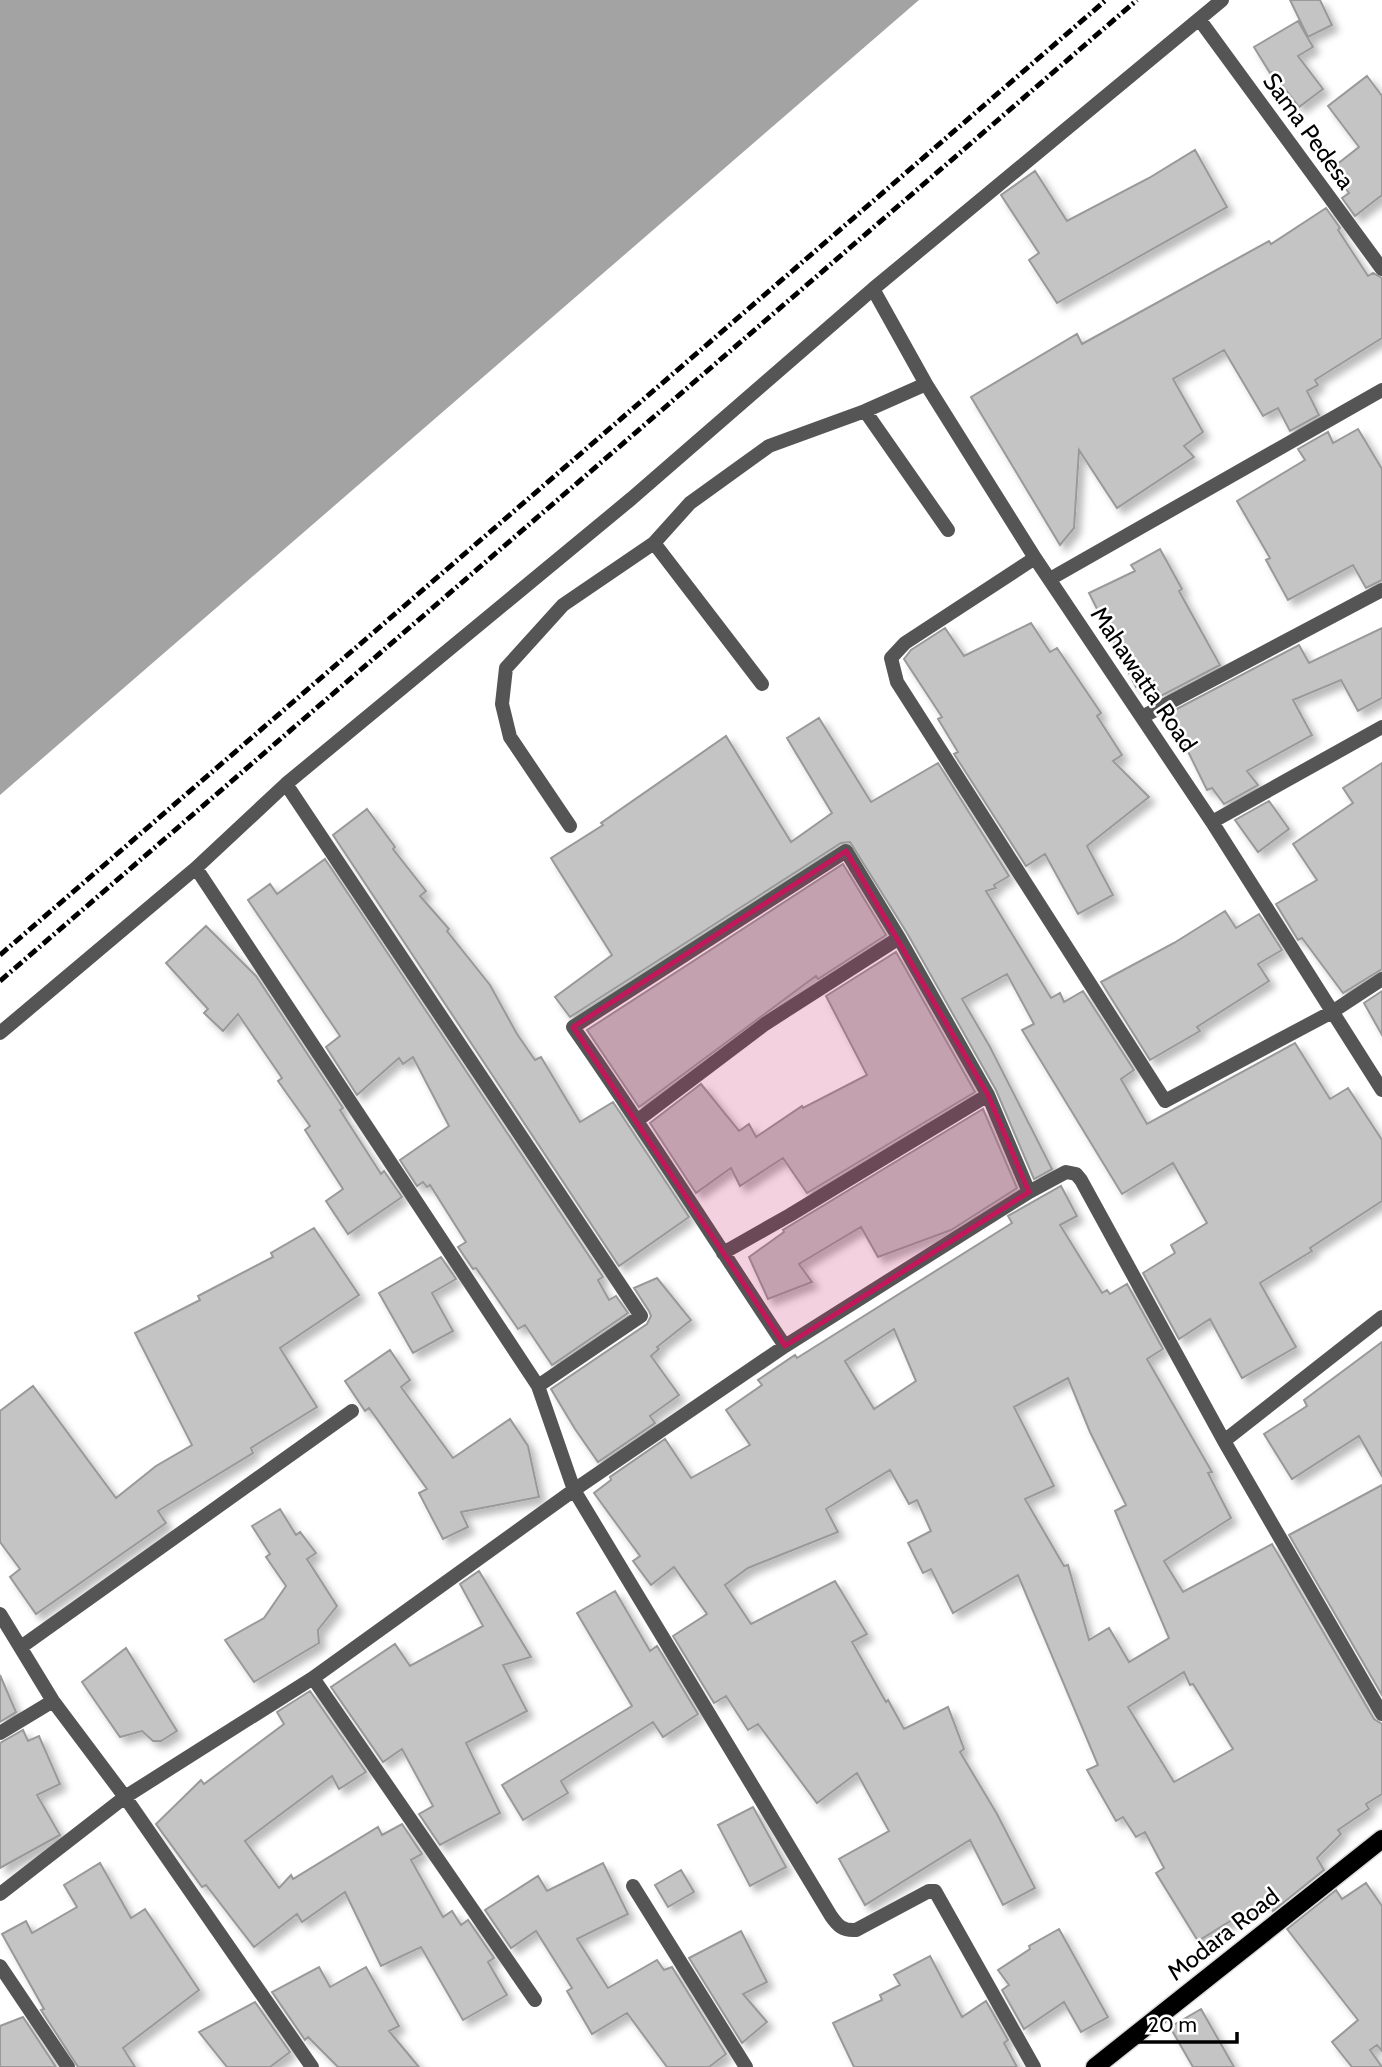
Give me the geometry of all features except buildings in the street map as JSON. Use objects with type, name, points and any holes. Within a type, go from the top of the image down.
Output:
[{"type":"main road","name":"Modara Road","points":[[1095,2067],[1382,1839]]},
{"type":"street","points":[[0,1033],[196,868],[286,784],[631,499],[873,289],[1222,0]]},
{"type":"street","name":"Sama Pedesa","points":[[1199,19],[1382,269]]},
{"type":"street","name":"Mahawatta Road","points":[[873,289],[926,384],[1035,558],[1212,822],[1382,1090]]},
{"type":"street","points":[[570,826],[510,737],[502,704],[506,668],[563,605],[654,543],[690,503],[769,446],[865,411],[926,384]]},
{"type":"street","points":[[1050,579],[1382,390]]},
{"type":"street","points":[[865,411],[948,530]]},
{"type":"street","points":[[654,543],[762,684]]},
{"type":"street","points":[[1035,558],[905,643],[891,658],[892,668],[897,682],[1165,1101],[1332,1012],[1382,979]]},
{"type":"street","points":[[1142,717],[1382,590]]},
{"type":"street","points":[[1212,822],[1382,727]]},
{"type":"street","points":[[286,784],[641,1316],[538,1386]]},
{"type":"street","points":[[785,1346],[638,1120],[573,1027],[846,851],[900,938],[988,1095],[1029,1192]]},
{"type":"street","points":[[196,868],[538,1386],[574,1490],[838,1926],[846,1931],[856,1930],[929,1891],[935,1891],[1034,2067]]},
{"type":"street","points":[[638,1120],[765,1024],[900,938]]},
{"type":"street","points":[[723,1253],[988,1095]]},
{"type":"street","points":[[0,1894],[125,1797],[313,1678],[574,1490],[785,1346],[1029,1192],[1066,1172],[1076,1174],[1224,1441],[1382,1714]]},
{"type":"street","points":[[1224,1441],[1382,1317]]},
{"type":"street","points":[[21,1647],[352,1411]]},
{"type":"street","points":[[0,1614],[53,1701],[125,1797],[312,2067]]},
{"type":"street","points":[[313,1678],[535,2000]]},
{"type":"street","points":[[0,1733],[53,1701]]},
{"type":"street","points":[[633,1886],[746,2067]]},
{"type":"street","points":[[0,1966],[68,2067]]},
{"type":"highlighted area","points":[[846,851],[988,1095],[1029,1192],[785,1346],[573,1027]]},
{"type":"shaded area","points":[[0,0],[919,0],[0,795]]},
{"type":"railway","points":[[0,955],[1106,0]]},
{"type":"railway","points":[[0,981],[1137,0]]}]
